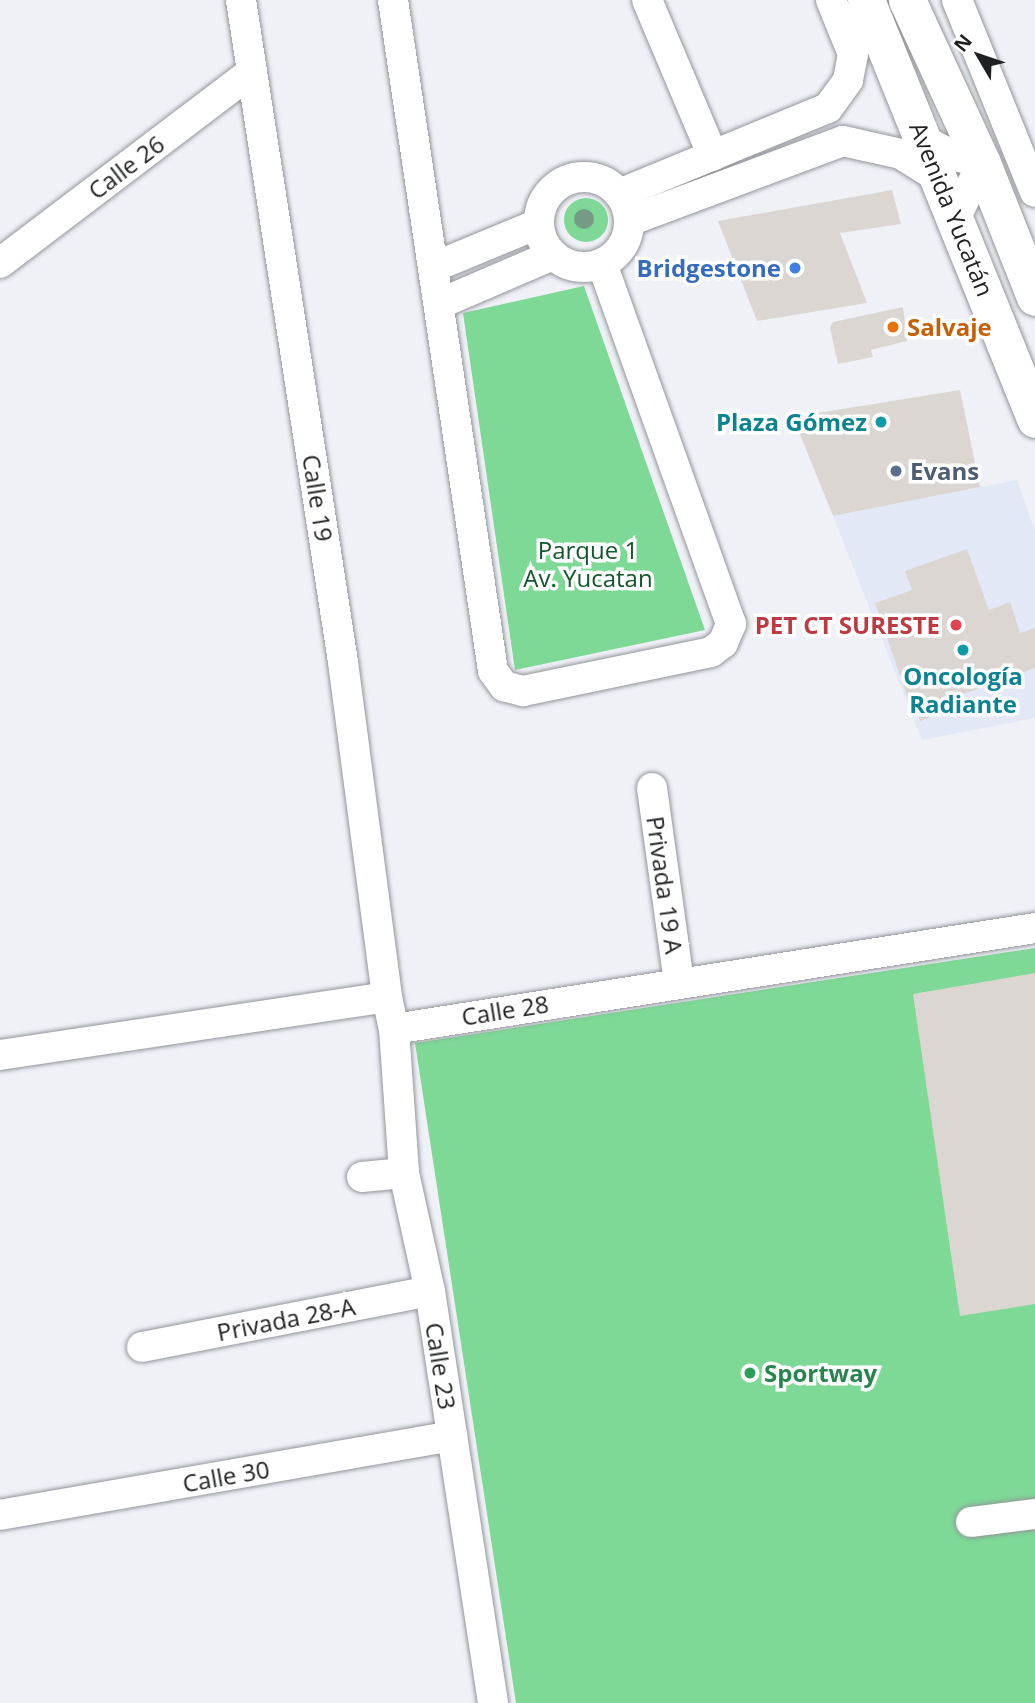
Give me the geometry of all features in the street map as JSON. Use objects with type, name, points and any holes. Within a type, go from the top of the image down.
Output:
[{"type":"main road","name":"Avenida Yucatán","points":[[866,0],[956,217],[1035,419]]},
{"type":"main road","name":"Avenida Yucatán","points":[[907,0],[982,163],[1035,298]]},
{"type":"street","name":"Calle 19","points":[[241,0],[343,662],[387,997]]},
{"type":"street","points":[[393,0],[493,671],[504,685],[523,691],[711,652],[723,643],[731,624],[602,263]]},
{"type":"street","points":[[647,0],[713,156]]},
{"type":"street","points":[[624,207],[713,156],[828,108],[848,80],[853,54],[831,0]]},
{"type":"street","points":[[957,0],[1026,144],[1035,192]]},
{"type":"street","name":"Calle 26","points":[[0,263],[251,72]]},
{"type":"street","points":[[828,108],[843,141]]},
{"type":"street","points":[[624,207],[843,141],[901,154],[939,178]]},
{"type":"street","points":[[925,141],[952,155],[982,163],[1026,144]]},
{"type":"street","points":[[956,217],[982,163]]},
{"type":"street","points":[[586,176],[605,181],[624,207],[616,252],[602,263],[576,266],[552,255],[538,224],[541,205],[552,189],[568,179],[586,176]]},
{"type":"street","points":[[434,267],[538,224]]},
{"type":"street","points":[[439,304],[552,255]]},
{"type":"street","name":"Privada 19 A","points":[[652,788],[679,982]]},
{"type":"street","name":"Calle 28","points":[[394,1029],[1035,928]]},
{"type":"street","points":[[0,1055],[387,997],[394,1029]]},
{"type":"street","name":"Calle 23","points":[[394,1029],[404,1173],[430,1291],[493,1703]]},
{"type":"street","points":[[362,1178],[404,1173]]},
{"type":"street","name":"Privada 28-A","points":[[142,1347],[430,1291]]},
{"type":"street","name":"Calle 30","points":[[0,1515],[452,1436]]},
{"type":"street","points":[[971,1522],[1035,1514]]},
{"type":"shaded area","name":"PET CT SURESTE","points":[[1017,480],[1035,531],[1035,718],[922,740],[833,516]]},
{"type":"green space","points":[[586,198],[595,199],[602,204],[607,211],[607,229],[602,236],[595,241],[586,242],[577,241],[570,236],[565,229],[564,220],[565,211],[570,204],[577,199]]},
{"type":"green space","name":"Parque 1 Av. Yucatan","points":[[584,286],[705,630],[515,670],[463,313]]},
{"type":"green space","name":"Sportway","points":[[1035,948],[1035,1703],[516,1703],[415,1043]]},
{"type":"building","name":"Bridgestone","points":[[892,190],[901,224],[840,233],[867,303],[757,321],[718,221]]},
{"type":"building","name":"Plaza Gómez","points":[[903,307],[907,341],[871,350],[873,357],[838,364],[830,328],[833,322]]},
{"type":"building","name":"Evans","points":[[960,390],[980,487],[833,516],[793,417]]},
{"type":"building","name":"Oncología Radiante","points":[[967,549],[989,610],[1010,602],[1020,633],[1035,628],[1035,668],[941,702],[944,712],[920,721],[917,711],[913,713],[875,603],[912,590],[905,571]]},
{"type":"building","points":[[1035,973],[1035,1304],[960,1316],[913,994]]},
{"type":"place","name":"Bridgestone","points":[[795,268]]},
{"type":"place","name":"Salvaje","points":[[893,327]]},
{"type":"place","name":"Plaza Gómez","points":[[881,422]]},
{"type":"place","name":"Evans","points":[[896,471]]},
{"type":"place","name":"PET CT SURESTE","points":[[956,625]]},
{"type":"place","name":"Oncología Radiante","points":[[963,650]]},
{"type":"place","name":"Sportway","points":[[750,1373]]}]
